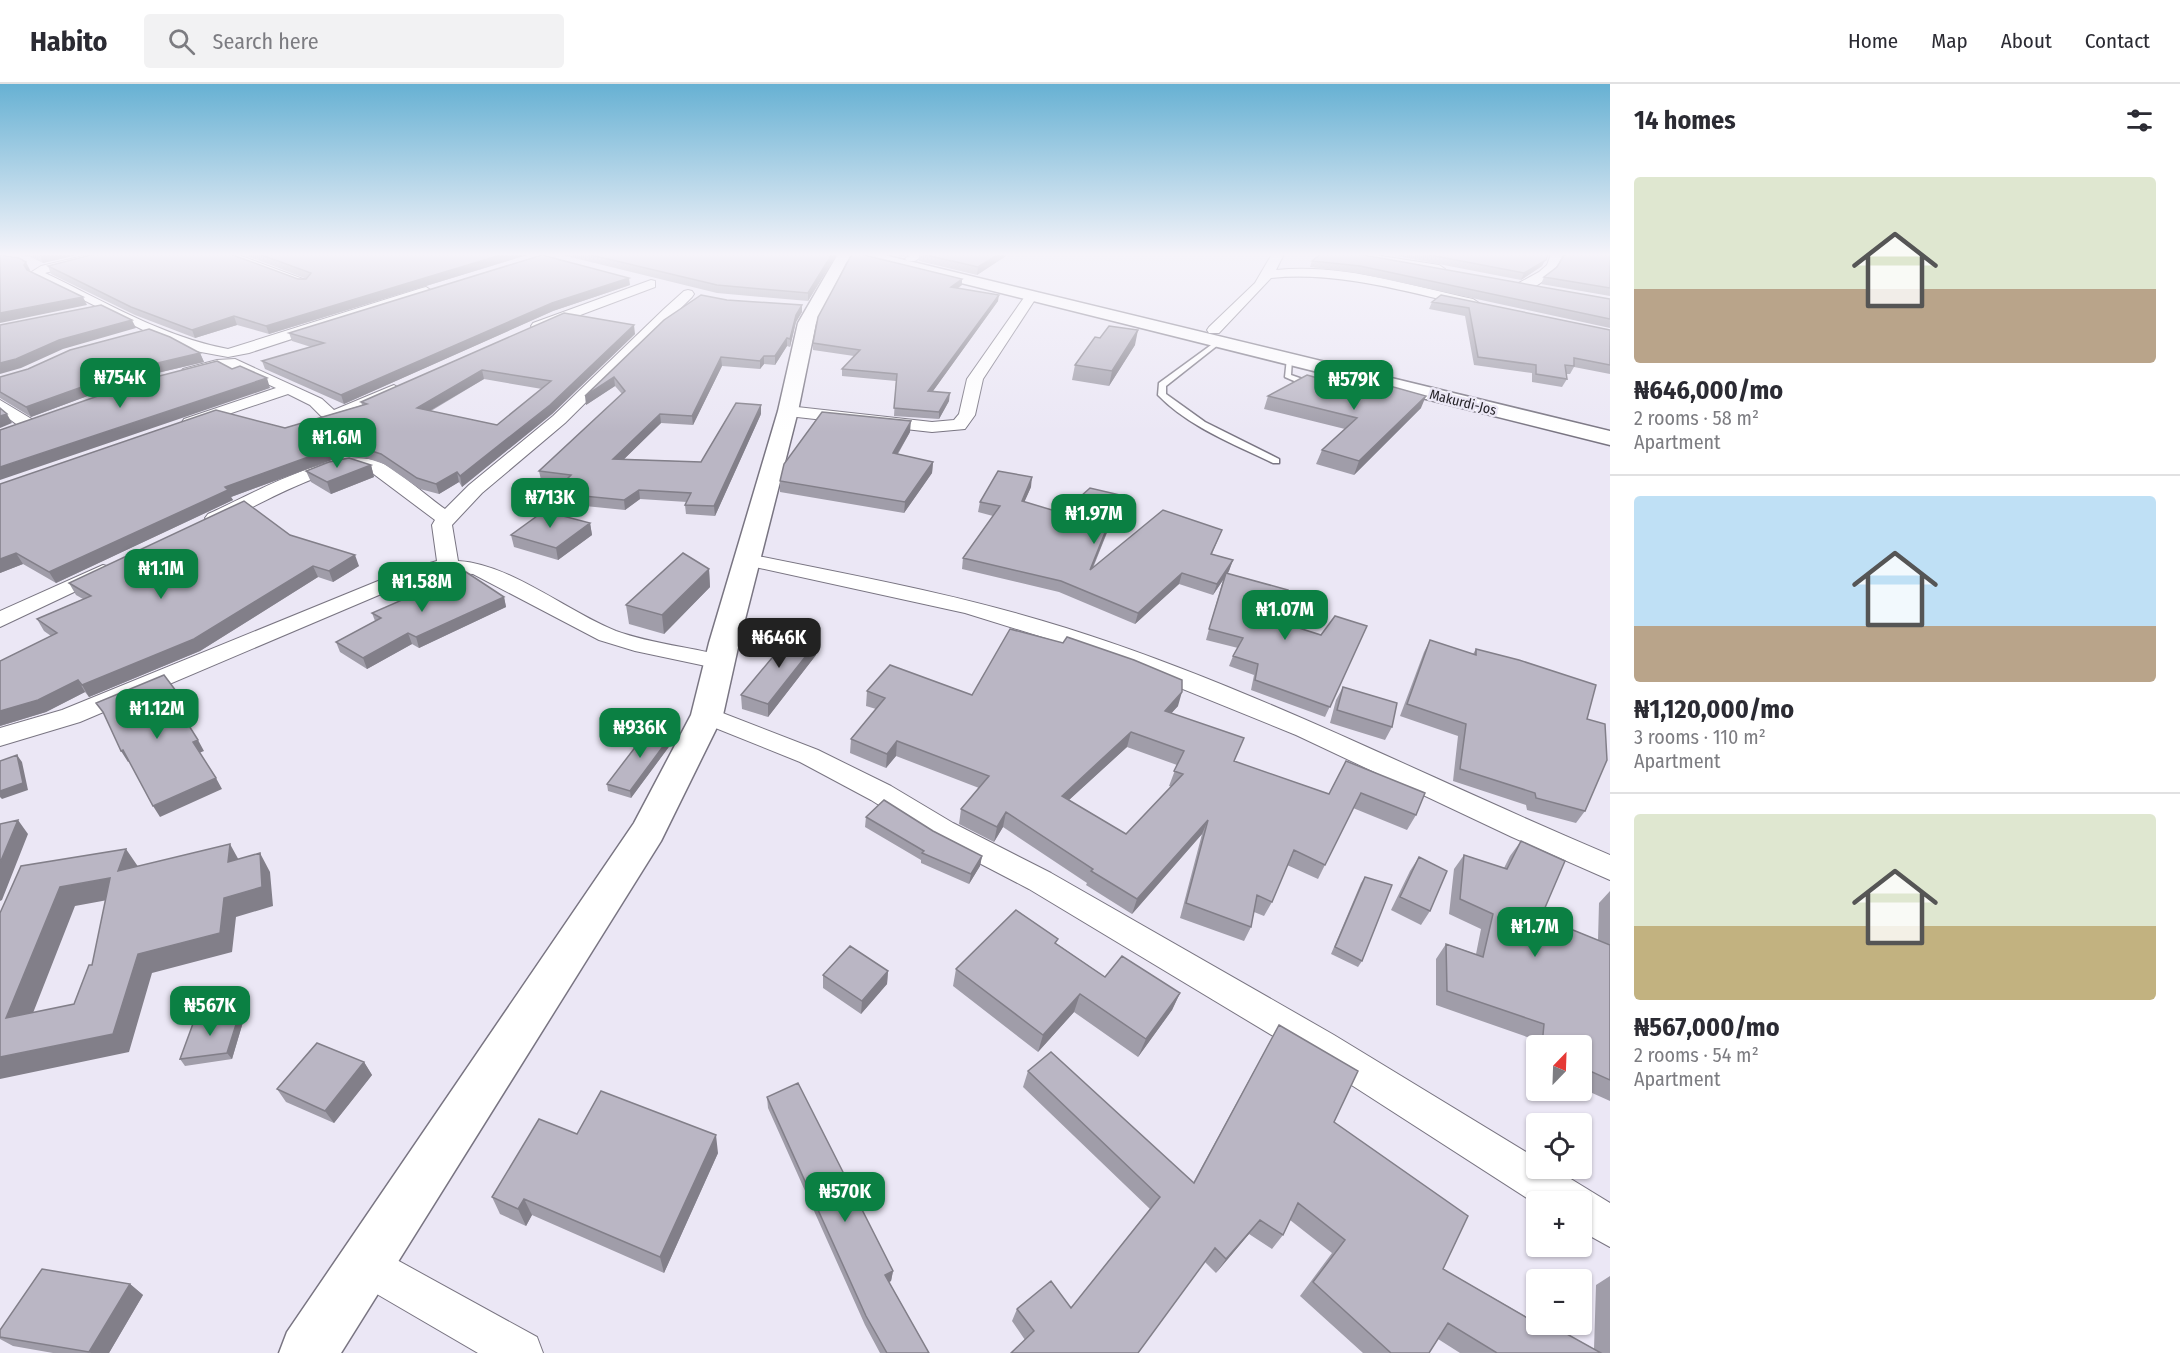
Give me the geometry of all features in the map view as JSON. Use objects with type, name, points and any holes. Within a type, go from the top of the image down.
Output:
[{"type":"main road","points":[[308,1353],[648,831],[707,715],[788,411],[808,313]]},
{"type":"main road","name":"Makurdi-Jos","points":[[1114,313],[1610,424]]},
{"type":"main road","name":"Makurdi-Jos","points":[[1131,313],[1289,358],[1610,438]]},
{"type":"street","points":[[120,313],[195,347],[228,353],[357,313]]},
{"type":"street","points":[[523,333],[570,313]]},
{"type":"street","points":[[448,566],[442,525],[460,503],[538,438],[593,388],[632,347],[672,313]]},
{"type":"street","points":[[788,411],[932,427],[959,425],[967,415],[975,379],[1020,313]]},
{"type":"street","points":[[1217,336],[1236,313]]},
{"type":"street","points":[[136,335],[154,330]]},
{"type":"street","points":[[168,378],[229,362],[235,363],[316,402],[327,413],[335,415],[403,386]]},
{"type":"street","points":[[169,429],[289,389]]},
{"type":"street","points":[[0,405],[35,423],[10,432]]},
{"type":"street","points":[[198,526],[325,468],[357,462],[373,465],[446,519]]},
{"type":"street","points":[[748,560],[910,594],[1002,617],[1100,647],[1262,711],[1610,868]]},
{"type":"street","points":[[0,620],[124,561]]},
{"type":"street","points":[[0,736],[71,716],[428,568],[448,566],[477,568],[616,638],[720,662]]},
{"type":"street","points":[[707,715],[809,756],[881,793],[943,831],[1040,881],[1321,1047],[1552,1191]]},
{"type":"street","points":[[1592,1215],[1610,1226]]},
{"type":"street","points":[[366,1264],[521,1353]]},
{"type":"lane","points":[[1217,336],[1162,385],[1162,395],[1173,405],[1227,437],[1276,461]]},
{"type":"building","points":[[59,313],[118,313],[132,320],[59,340],[16,359],[0,363],[0,325]]},
{"type":"building","points":[[147,313],[308,313],[266,326],[234,316],[192,330]]},
{"type":"building","points":[[353,313],[529,313],[341,395],[262,361],[324,343],[289,333]]},
{"type":"building","points":[[563,313],[634,325],[550,405],[460,476],[457,472],[436,484],[417,478],[381,454],[353,445],[336,447],[225,487],[228,490],[49,572],[16,553],[0,559],[0,484],[216,410],[285,428],[367,404],[361,402]],"holes":[[[482,370],[551,381],[497,425],[417,408]]]},
{"type":"building","points":[[674,313],[797,313],[790,339],[787,338],[775,356],[764,356],[760,361],[721,357],[692,416],[660,414],[613,459],[701,462],[736,403],[761,405],[714,506],[685,505],[691,493],[639,490],[624,500],[553,493],[571,475],[539,471],[625,391],[614,377],[585,396],[664,320]]},
{"type":"building","points":[[820,313],[986,313],[928,391],[950,393],[939,412],[894,408],[897,374],[842,369],[860,350],[813,343]]},
{"type":"building","points":[[1470,313],[1529,313],[1610,330],[1610,365],[1574,358],[1574,366],[1565,365],[1567,379],[1536,374],[1536,365],[1478,357]]},
{"type":"building","points":[[1583,313],[1610,313],[1610,319]]},
{"type":"building","points":[[1109,326],[1138,330],[1112,371],[1075,365],[1095,337],[1100,338]]},
{"type":"building","points":[[149,329],[200,353],[132,369],[26,407],[0,392],[0,377],[28,369],[70,350]]},
{"type":"building","points":[[217,361],[232,369],[240,366],[267,378],[0,467],[0,430],[144,380]]},
{"type":"building","points":[[1307,375],[1370,393],[1383,384],[1426,396],[1359,461],[1322,450],[1357,418],[1268,396]]},
{"type":"building","points":[[0,408],[7,414],[0,416]]},
{"type":"building","points":[[822,412],[911,421],[893,453],[933,462],[905,502],[780,481],[784,464]]},
{"type":"building","points":[[349,458],[371,465],[327,482],[306,471],[329,462]]},
{"type":"building","points":[[998,471],[1032,477],[1022,501],[1062,513],[1090,488],[1120,495],[1090,570],[1163,510],[1222,530],[1211,554],[1233,560],[1217,584],[1182,573],[1138,613],[1061,581],[963,558],[1000,506],[980,502]]},
{"type":"building","points":[[244,501],[290,535],[355,555],[329,571],[313,566],[194,639],[82,685],[78,680],[38,700],[0,711],[0,661],[57,633],[37,619],[91,596],[69,583]]},
{"type":"building","points":[[544,511],[590,523],[556,548],[511,535]]},
{"type":"building","points":[[683,553],[709,569],[662,615],[626,605]]},
{"type":"building","points":[[466,572],[504,597],[416,637],[408,633],[363,658],[336,642],[381,618],[372,613]]},
{"type":"building","points":[[1226,573],[1288,590],[1277,621],[1321,635],[1335,616],[1367,626],[1330,707],[1255,680],[1258,664],[1233,656],[1243,638],[1209,629]]},
{"type":"building","points":[[1010,629],[1063,643],[1067,637],[1134,660],[1182,680],[1182,692],[1165,711],[1244,738],[1234,761],[1329,794],[1346,761],[1425,793],[1416,815],[1361,793],[1325,865],[1294,850],[1272,902],[1257,895],[1251,927],[1186,903],[1208,820],[1137,899],[1091,871],[1093,869],[1006,812],[997,827],[961,809],[989,776],[897,741],[887,754],[851,739],[885,698],[867,691],[890,665],[972,695]],"holes":[[[1131,732],[1184,751],[1174,771],[1183,774],[1126,834],[1062,796]]]},
{"type":"building","points":[[791,635],[817,642],[768,704],[741,695]]},
{"type":"building","points":[[1430,640],[1476,655],[1476,649],[1519,660],[1596,685],[1587,719],[1605,724],[1607,760],[1585,811],[1536,798],[1535,793],[1460,769],[1466,724],[1407,704]]},
{"type":"building","points":[[164,675],[182,699],[174,702],[198,740],[193,742],[216,778],[153,806],[96,703]]},
{"type":"building","points":[[1343,687],[1397,703],[1392,727],[1337,710]]},
{"type":"building","points":[[653,724],[670,737],[630,791],[607,784]]},
{"type":"building","points":[[17,755],[23,783],[0,791],[0,761]]},
{"type":"building","points":[[884,800],[933,831],[982,856],[971,874],[922,853],[924,851],[866,817]]},
{"type":"building","points":[[18,820],[0,863],[0,824]]},
{"type":"building","points":[[1521,841],[1565,861],[1541,917],[1610,945],[1610,1080],[1592,1072],[1592,1035],[1543,1035],[1544,1024],[1447,991],[1446,944],[1483,957],[1493,914],[1460,899],[1464,855],[1507,869]]},
{"type":"building","points":[[230,844],[228,862],[260,853],[262,887],[224,898],[220,933],[138,954],[113,1034],[0,1057],[0,913],[21,866],[126,849],[118,871]],"holes":[[[110,878],[92,965],[89,965],[74,1004],[6,1018],[60,887]]]},
{"type":"building","points":[[1419,857],[1447,871],[1430,911],[1400,897]]},
{"type":"building","points":[[1365,877],[1392,885],[1362,961],[1335,947]]},
{"type":"building","points":[[1016,910],[1058,939],[1055,943],[1105,977],[1122,956],[1180,993],[1146,1039],[1080,994],[1043,1035],[956,969]]},
{"type":"building","points":[[850,946],[888,971],[862,1001],[823,975]]},
{"type":"building","points":[[239,1015],[227,1053],[180,1059],[194,1021]]},
{"type":"building","points":[[1279,1025],[1358,1071],[1334,1122],[1468,1216],[1443,1269],[1526,1317],[1526,1335],[1569,1335],[1601,1353],[1497,1353],[1448,1323],[1429,1353],[1391,1353],[1313,1282],[1345,1240],[1298,1203],[1283,1235],[1260,1220],[1226,1259],[1215,1248],[1138,1353],[1011,1353],[1034,1331],[1017,1309],[1051,1281],[1071,1308],[1160,1197],[1028,1071],[1051,1052],[1194,1183]]},
{"type":"building","points":[[317,1043],[364,1062],[325,1111],[277,1089]]},
{"type":"building","points":[[798,1083],[893,1271],[885,1275],[929,1353],[887,1353],[866,1316],[767,1097]]},
{"type":"building","points":[[601,1091],[716,1135],[660,1257],[524,1199],[518,1209],[492,1197],[539,1119],[577,1134]]},
{"type":"building","points":[[42,1269],[130,1284],[89,1352],[0,1337],[0,1330]]}]
